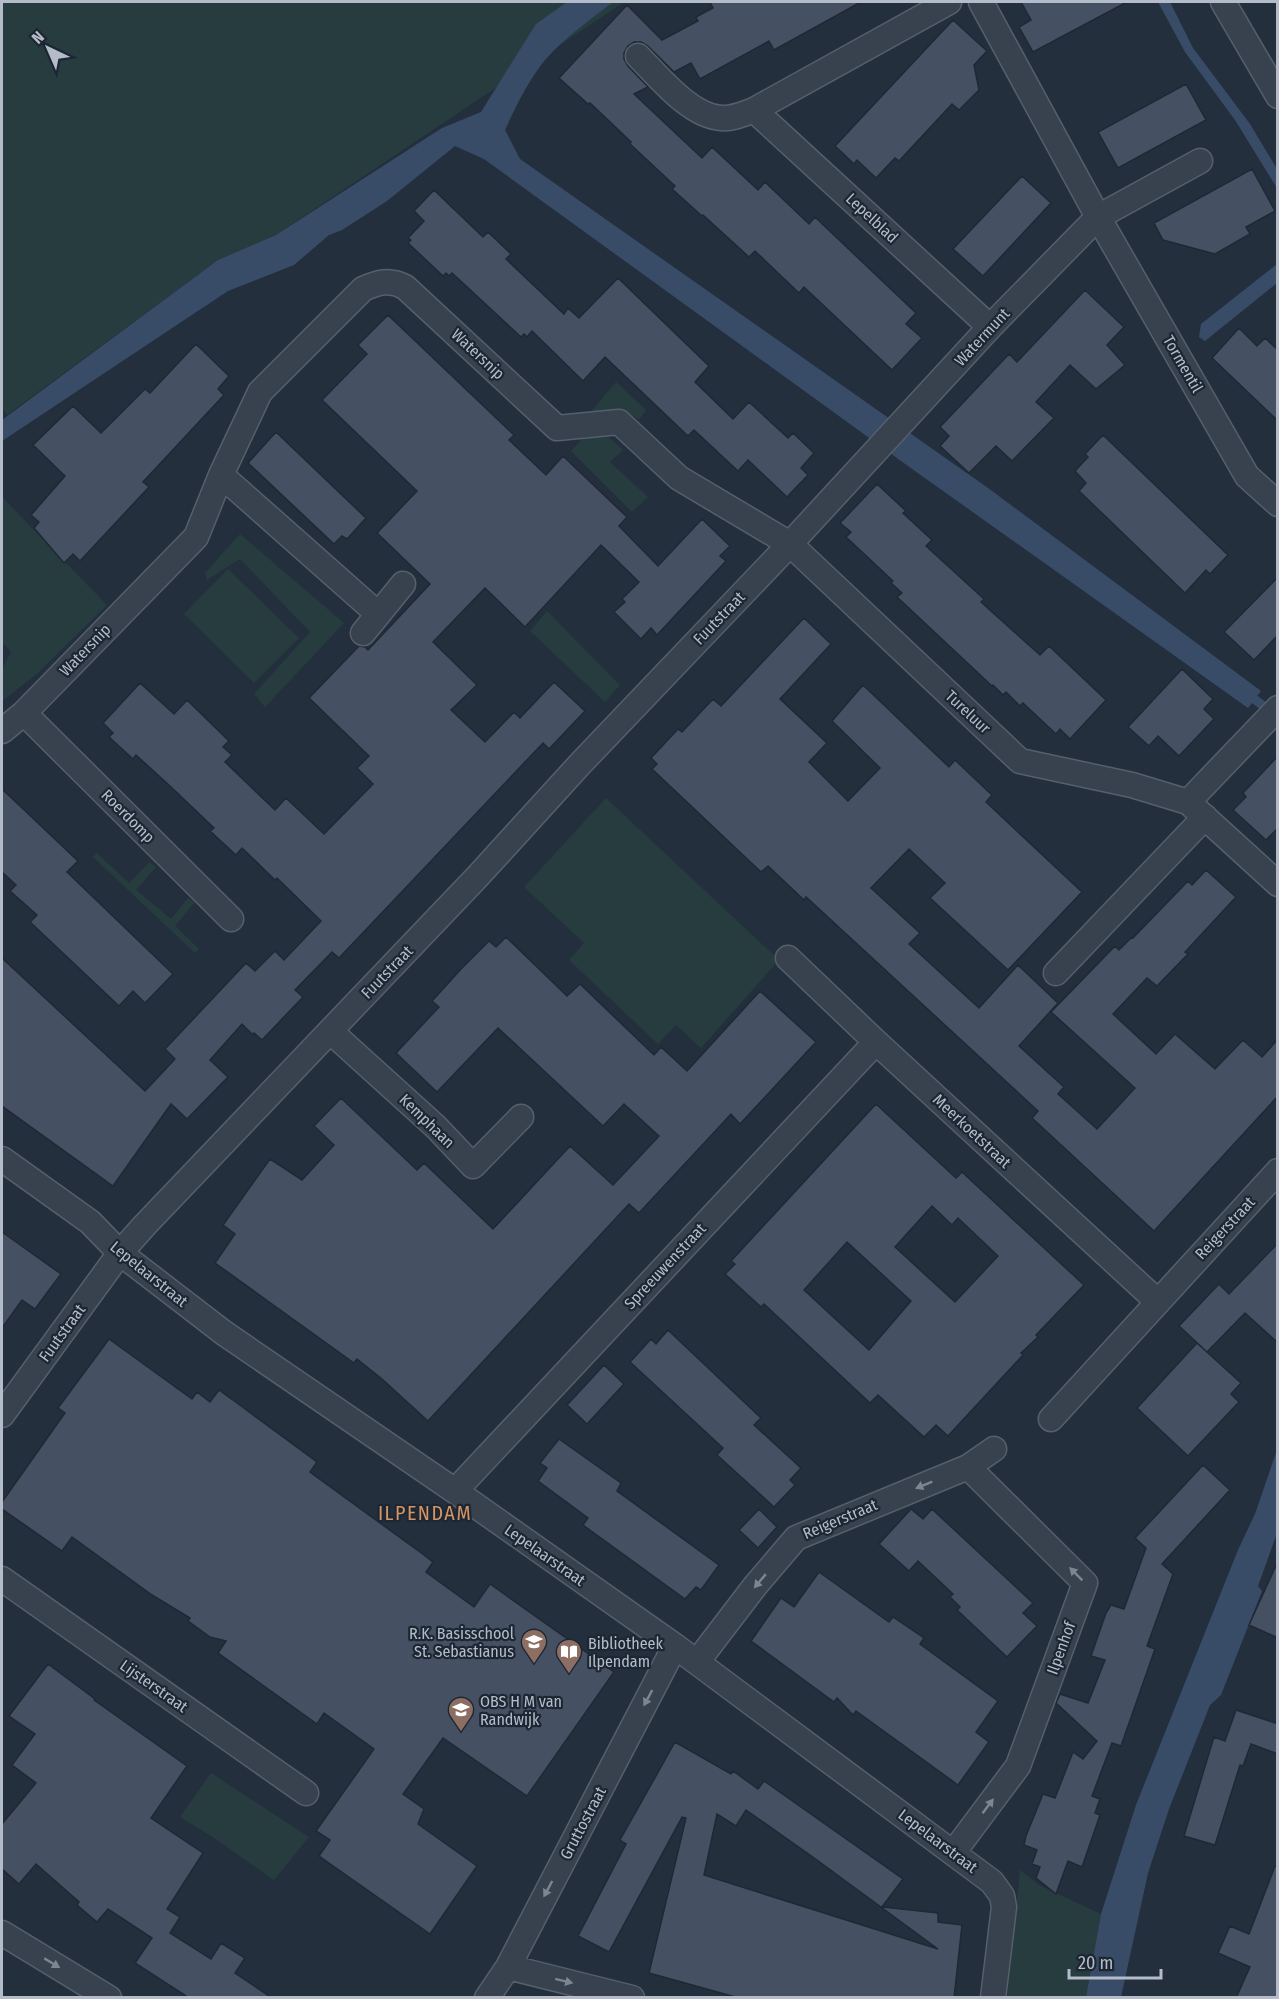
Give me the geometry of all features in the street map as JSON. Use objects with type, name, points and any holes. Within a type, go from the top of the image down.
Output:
[{"type":"street","points":[[638,56],[676,94],[699,112],[721,118],[738,116],[754,110],[949,2]]},
{"type":"street","points":[[981,2],[1098,217]]},
{"type":"street","points":[[1223,2],[1278,96]]},
{"type":"street","name":"Lepelblad","points":[[754,110],[990,327]]},
{"type":"street","name":"Watermunt","points":[[790,544],[990,327],[1098,217],[1200,161]]},
{"type":"street","name":"Tormentil","points":[[1098,217],[1247,476],[1278,504]]},
{"type":"street","name":"Watersnip","points":[[2,731],[24,713],[195,537],[260,392],[363,289],[374,283],[395,282],[405,287],[557,428],[618,422],[679,478],[790,544]]},
{"type":"street","points":[[221,475],[378,614]]},
{"type":"street","name":"Tureluur","points":[[790,544],[1020,761],[1132,785],[1196,810],[1278,884]]},
{"type":"street","name":"Fuutstraat","points":[[2,1415],[120,1253],[790,544]]},
{"type":"street","points":[[363,633],[403,584]]},
{"type":"street","points":[[1056,973],[1196,810],[1260,727],[1278,708]]},
{"type":"street","name":"Roerdomp","points":[[24,713],[231,919]]},
{"type":"street","name":"Meerkoetstraat","points":[[788,958],[1157,1301]]},
{"type":"street","name":"Kemphaan","points":[[330,1031],[436,1127],[473,1166],[521,1117]]},
{"type":"street","name":"Spreeuwenstraat","points":[[455,1491],[876,1042]]},
{"type":"street","name":"Lepelaarstraat","points":[[2,1159],[90,1222],[120,1253],[224,1333],[455,1491],[675,1646],[992,1882],[1002,1896],[1004,1907],[993,1998]]},
{"type":"street","name":"Reigerstraat","points":[[1051,1419],[1278,1171]]},
{"type":"street","name":"Reigerstraat","points":[[697,1662],[755,1586],[796,1538],[968,1467],[994,1449]]},
{"type":"street","name":"Ilpenhof","points":[[953,1853],[1018,1766],[1085,1583],[968,1467]]},
{"type":"street","name":"Lijsterstraat","points":[[2,1579],[306,1793]]},
{"type":"street","name":"Gruttostraat","points":[[487,1998],[508,1966],[675,1646]]},
{"type":"street","points":[[2,1933],[109,1998]]},
{"type":"street","points":[[508,1966],[632,1998]]},
{"type":"green space","points":[[2,2],[624,2],[276,235],[218,260],[7,415],[2,409]]},
{"type":"green space","points":[[616,382],[646,410],[639,419],[626,413],[589,414]]},
{"type":"green space","points":[[604,433],[623,450],[610,462],[648,497],[632,512],[571,451],[583,438]]},
{"type":"green space","points":[[2,497],[107,605],[38,673],[2,701],[2,669],[11,652],[2,642]]},
{"type":"green space","points":[[240,534],[344,623],[265,707],[254,694],[310,632],[240,559],[207,580],[205,573]]},
{"type":"green space","points":[[228,569],[299,638],[254,683],[184,614]]},
{"type":"green space","points":[[547,611],[620,685],[605,702],[530,631]]},
{"type":"green space","points":[[606,798],[779,960],[701,1048],[676,1025],[658,1044],[569,960],[584,943],[524,887]]},
{"type":"green space","points":[[97,853],[129,883],[149,862],[156,867],[136,890],[171,919],[188,898],[195,902],[175,926],[199,949],[195,953],[93,857]]},
{"type":"green space","points":[[211,1773],[309,1837],[274,1880],[180,1817]]},
{"type":"green space","points":[[1020,1870],[1039,1885],[1101,1914],[1086,1997],[1007,1998]]},
{"type":"water","points":[[567,2],[613,2],[560,44],[545,60],[528,85],[505,130],[520,159],[988,488],[1261,691],[1248,708],[901,461],[484,159],[455,146],[387,201],[342,230],[329,235],[294,265],[228,291],[2,441],[2,420],[218,260],[276,235],[442,128],[481,112],[536,24]]},
{"type":"water","points":[[1158,2],[1170,2],[1193,48],[1250,124],[1277,169],[1277,188],[1235,120],[1185,52]]},
{"type":"water","points":[[1277,264],[1277,283],[1205,341],[1199,337],[1201,324]]},
{"type":"water","points":[[1277,1450],[1277,1533],[1258,1586],[1262,1591],[1221,1695],[1210,1705],[1169,1809],[1148,1873],[1121,1997],[1086,1997],[1101,1914],[1136,1805],[1238,1550],[1255,1514]]},
{"type":"building","points":[[710,2],[861,2],[774,50],[769,41],[700,79],[691,63],[674,72],[641,42],[634,42],[628,46],[624,59],[648,87],[634,94],[702,158],[712,147],[758,190],[765,182],[809,224],[815,217],[916,313],[906,324],[922,338],[892,370],[804,287],[799,293],[755,251],[749,257],[702,216],[672,189],[675,186],[630,144],[631,142],[590,103],[588,104],[559,78],[627,5],[662,40],[698,21],[696,17],[713,8]]},
{"type":"building","points":[[1021,2],[1127,2],[1033,52],[1019,27],[1031,20]]},
{"type":"building","points":[[953,20],[987,51],[974,65],[979,90],[959,110],[952,104],[899,161],[895,158],[876,178],[857,160],[854,164],[835,146]]},
{"type":"building","points":[[1186,84],[1206,120],[1118,168],[1098,132]]},
{"type":"building","points":[[1252,169],[1275,211],[1246,227],[1250,234],[1215,254],[1163,240],[1154,223]]},
{"type":"building","points":[[1022,176],[1051,203],[983,276],[953,249]]},
{"type":"building","points":[[434,190],[483,237],[488,232],[511,254],[506,259],[564,314],[568,308],[579,318],[618,278],[709,366],[695,382],[733,419],[749,402],[788,438],[793,433],[814,453],[801,468],[808,475],[787,497],[748,460],[738,471],[694,430],[688,436],[605,357],[583,381],[532,331],[527,337],[524,334],[521,337],[452,273],[449,276],[446,273],[443,276],[408,243],[411,240],[408,238],[424,221],[414,211]]},
{"type":"building","points":[[1085,290],[1124,327],[1107,345],[1125,365],[1096,389],[1070,365],[1036,402],[1054,418],[1012,461],[996,446],[969,473],[940,446],[949,436],[940,427],[1009,354],[1017,362]]},
{"type":"building","points":[[388,315],[514,435],[509,440],[546,475],[563,456],[627,517],[619,526],[658,566],[702,519],[730,546],[720,556],[726,561],[657,635],[651,628],[641,639],[614,612],[625,602],[622,599],[639,582],[601,545],[525,627],[485,588],[433,642],[477,685],[451,710],[485,742],[514,712],[520,718],[554,682],[585,711],[549,749],[543,743],[339,958],[332,952],[295,990],[303,997],[262,1040],[242,1024],[210,1060],[228,1077],[187,1119],[171,1104],[113,1186],[2,1106],[2,958],[145,1091],[175,1059],[165,1049],[246,963],[255,971],[275,951],[284,960],[321,921],[242,848],[236,855],[210,831],[214,828],[170,786],[136,755],[133,759],[109,737],[113,733],[103,723],[140,683],[174,714],[187,700],[229,741],[223,747],[232,755],[225,762],[275,810],[286,798],[324,834],[373,784],[357,768],[369,756],[309,698],[359,646],[368,650],[430,584],[377,533],[417,491],[322,400],[367,354],[358,345]]},
{"type":"building","points":[[1239,328],[1257,346],[1265,338],[1278,350],[1278,421],[1212,358]]},
{"type":"building","points":[[196,344],[229,376],[218,389],[224,395],[143,482],[149,487],[80,561],[73,554],[64,563],[34,528],[39,522],[31,515],[65,476],[33,445],[73,406],[101,433],[145,389],[150,393]]},
{"type":"building","points":[[276,432],[366,518],[347,539],[342,536],[334,544],[248,463]]},
{"type":"building","points":[[1103,435],[1228,555],[1210,574],[1206,570],[1185,593],[1079,491],[1086,483],[1075,471],[1088,457],[1085,454]]},
{"type":"building","points":[[877,484],[932,540],[926,546],[984,599],[981,602],[1040,655],[1049,646],[1106,700],[1070,739],[1060,729],[1056,734],[1023,703],[1020,706],[1006,692],[1003,695],[992,686],[897,597],[902,593],[891,583],[893,581],[846,537],[851,532],[840,523]]},
{"type":"building","points":[[1278,577],[1278,635],[1254,660],[1224,632]]},
{"type":"building","points":[[804,618],[831,644],[780,699],[827,743],[809,762],[848,801],[880,768],[832,721],[863,685],[949,767],[955,760],[992,795],[986,802],[1082,892],[1008,970],[930,898],[945,883],[909,849],[871,888],[920,933],[909,944],[979,1008],[1018,965],[1058,1003],[1019,1046],[1064,1087],[1058,1094],[1097,1129],[1135,1088],[1051,1012],[1115,946],[1119,950],[1133,938],[1188,881],[1192,885],[1206,870],[1236,897],[1185,952],[1188,954],[1157,986],[1147,978],[1113,1014],[1156,1054],[1175,1034],[1215,1069],[1243,1040],[1262,1057],[1278,1039],[1278,1096],[1154,1231],[1032,1118],[1038,1111],[856,943],[806,897],[804,900],[768,866],[761,872],[652,769],[657,764],[651,758],[678,729],[682,732],[713,699],[721,706]]},
{"type":"building","points":[[1182,669],[1213,699],[1204,709],[1214,719],[1179,756],[1158,736],[1149,746],[1128,727]]},
{"type":"building","points":[[1278,756],[1278,828],[1266,840],[1233,810],[1246,797],[1243,793]]},
{"type":"building","points":[[2,789],[78,861],[67,872],[173,974],[145,1003],[133,991],[119,1006],[30,922],[37,915],[10,891],[16,885],[2,872]]},
{"type":"building","points":[[506,937],[567,996],[580,984],[654,1055],[661,1047],[687,1071],[760,991],[816,1042],[740,1124],[731,1114],[639,1213],[629,1204],[428,1421],[357,1359],[354,1363],[215,1263],[235,1234],[223,1225],[270,1159],[302,1180],[334,1145],[314,1126],[341,1098],[417,1170],[424,1163],[493,1229],[570,1146],[613,1185],[659,1136],[624,1104],[603,1126],[498,1028],[437,1092],[396,1053],[439,1007],[432,1001],[462,968],[489,941],[496,947]]},
{"type":"building","points":[[876,1104],[956,1178],[962,1172],[1084,1285],[1036,1335],[1038,1337],[1021,1353],[1023,1355],[948,1436],[936,1425],[924,1437],[878,1395],[870,1403],[764,1304],[761,1307],[725,1274],[735,1264],[731,1261]],"holes":[[[932,1206],[952,1225],[958,1218],[998,1256],[955,1302],[895,1247]],[[847,1242],[911,1301],[869,1350],[804,1290]]]},
{"type":"building","points":[[2,1232],[61,1274],[35,1309],[22,1300],[2,1328]]},
{"type":"building","points":[[1278,1243],[1278,1343],[1245,1313],[1207,1352],[1179,1326],[1219,1284],[1229,1294]]},
{"type":"building","points":[[668,1330],[761,1418],[754,1425],[801,1468],[790,1480],[795,1485],[774,1507],[717,1455],[723,1448],[630,1362],[651,1339],[656,1344]]},
{"type":"building","points":[[109,1339],[192,1399],[197,1392],[210,1402],[219,1390],[237,1403],[317,1462],[310,1472],[433,1562],[426,1572],[474,1607],[490,1584],[614,1672],[527,1796],[443,1738],[403,1794],[424,1809],[418,1824],[477,1866],[430,1934],[319,1856],[330,1840],[316,1831],[374,1749],[324,1713],[317,1724],[218,1653],[226,1641],[210,1637],[188,1621],[190,1618],[152,1595],[72,1537],[62,1551],[2,1509],[2,1502],[65,1413],[58,1408]]},
{"type":"building","points":[[1197,1343],[1241,1383],[1231,1394],[1239,1402],[1188,1456],[1137,1408]]},
{"type":"building","points":[[604,1365],[624,1384],[587,1424],[567,1405]]},
{"type":"building","points":[[559,1439],[621,1483],[617,1491],[719,1565],[701,1590],[696,1587],[685,1599],[583,1525],[588,1518],[538,1481],[547,1468],[540,1463]]},
{"type":"building","points":[[1203,1465],[1230,1490],[1162,1564],[1173,1574],[1147,1646],[1155,1649],[1121,1746],[1112,1743],[1092,1796],[1100,1799],[1095,1813],[1100,1815],[1082,1867],[1068,1861],[1056,1894],[1036,1878],[1040,1867],[1032,1864],[1037,1850],[1024,1845],[1026,1836],[1043,1794],[1055,1798],[1073,1752],[1083,1759],[1097,1741],[1056,1703],[1060,1694],[1088,1703],[1105,1660],[1091,1656],[1106,1613],[1111,1605],[1124,1609],[1146,1548],[1135,1538]]},
{"type":"building","points":[[759,1509],[777,1527],[758,1548],[739,1530]]},
{"type":"building","points":[[911,1509],[923,1519],[932,1509],[1033,1603],[1023,1613],[1037,1626],[1007,1657],[957,1610],[960,1607],[950,1597],[953,1594],[918,1561],[909,1571],[879,1544]]},
{"type":"building","points":[[1278,1561],[1278,1638],[1249,1625]]},
{"type":"building","points":[[819,1572],[889,1622],[893,1617],[924,1638],[920,1644],[998,1701],[976,1732],[989,1742],[958,1785],[856,1711],[853,1715],[837,1698],[834,1702],[751,1641],[781,1598],[794,1607]]},
{"type":"building","points":[[48,1664],[94,1700],[187,1766],[151,1818],[203,1853],[167,1909],[180,1917],[170,1933],[211,1959],[221,1943],[245,1958],[235,1973],[272,1998],[189,1998],[135,1963],[152,1938],[108,1909],[97,1922],[77,1905],[79,1902],[36,1864],[19,1884],[2,1869],[2,1824],[36,1783],[12,1765],[35,1734],[9,1716]]},
{"type":"building","points":[[1236,1710],[1278,1724],[1278,1754],[1251,1744],[1243,1766],[1240,1765],[1215,1845],[1184,1836],[1214,1737],[1225,1741]]},
{"type":"building","points":[[675,1742],[731,1774],[733,1771],[758,1789],[764,1781],[903,1879],[882,1907],[938,1913],[938,1922],[962,1925],[954,1998],[739,1998],[649,1973],[686,1818],[682,1817],[609,1952],[578,1936],[626,1844],[620,1840]],"holes":[[[746,1810],[938,1949],[704,1875],[717,1814],[736,1826]]]},
{"type":"building","points":[[1275,1866],[1278,1867],[1278,1998],[1236,1998],[1250,1967],[1218,1953],[1230,1926],[1249,1934]]},
{"type":"waterway","points":[[1254,699],[1272,712]]},
{"type":"place","name":"R.K. Basisschool St. Sebastianus","points":[[534,1665]]},
{"type":"place","name":"Bibliotheek Ilpendam","points":[[569,1675]]},
{"type":"place","name":"OBS H M van Randwijk","points":[[461,1733]]},
{"type":"district","name":"ILPENDAM","points":[[425,1513]]}]
